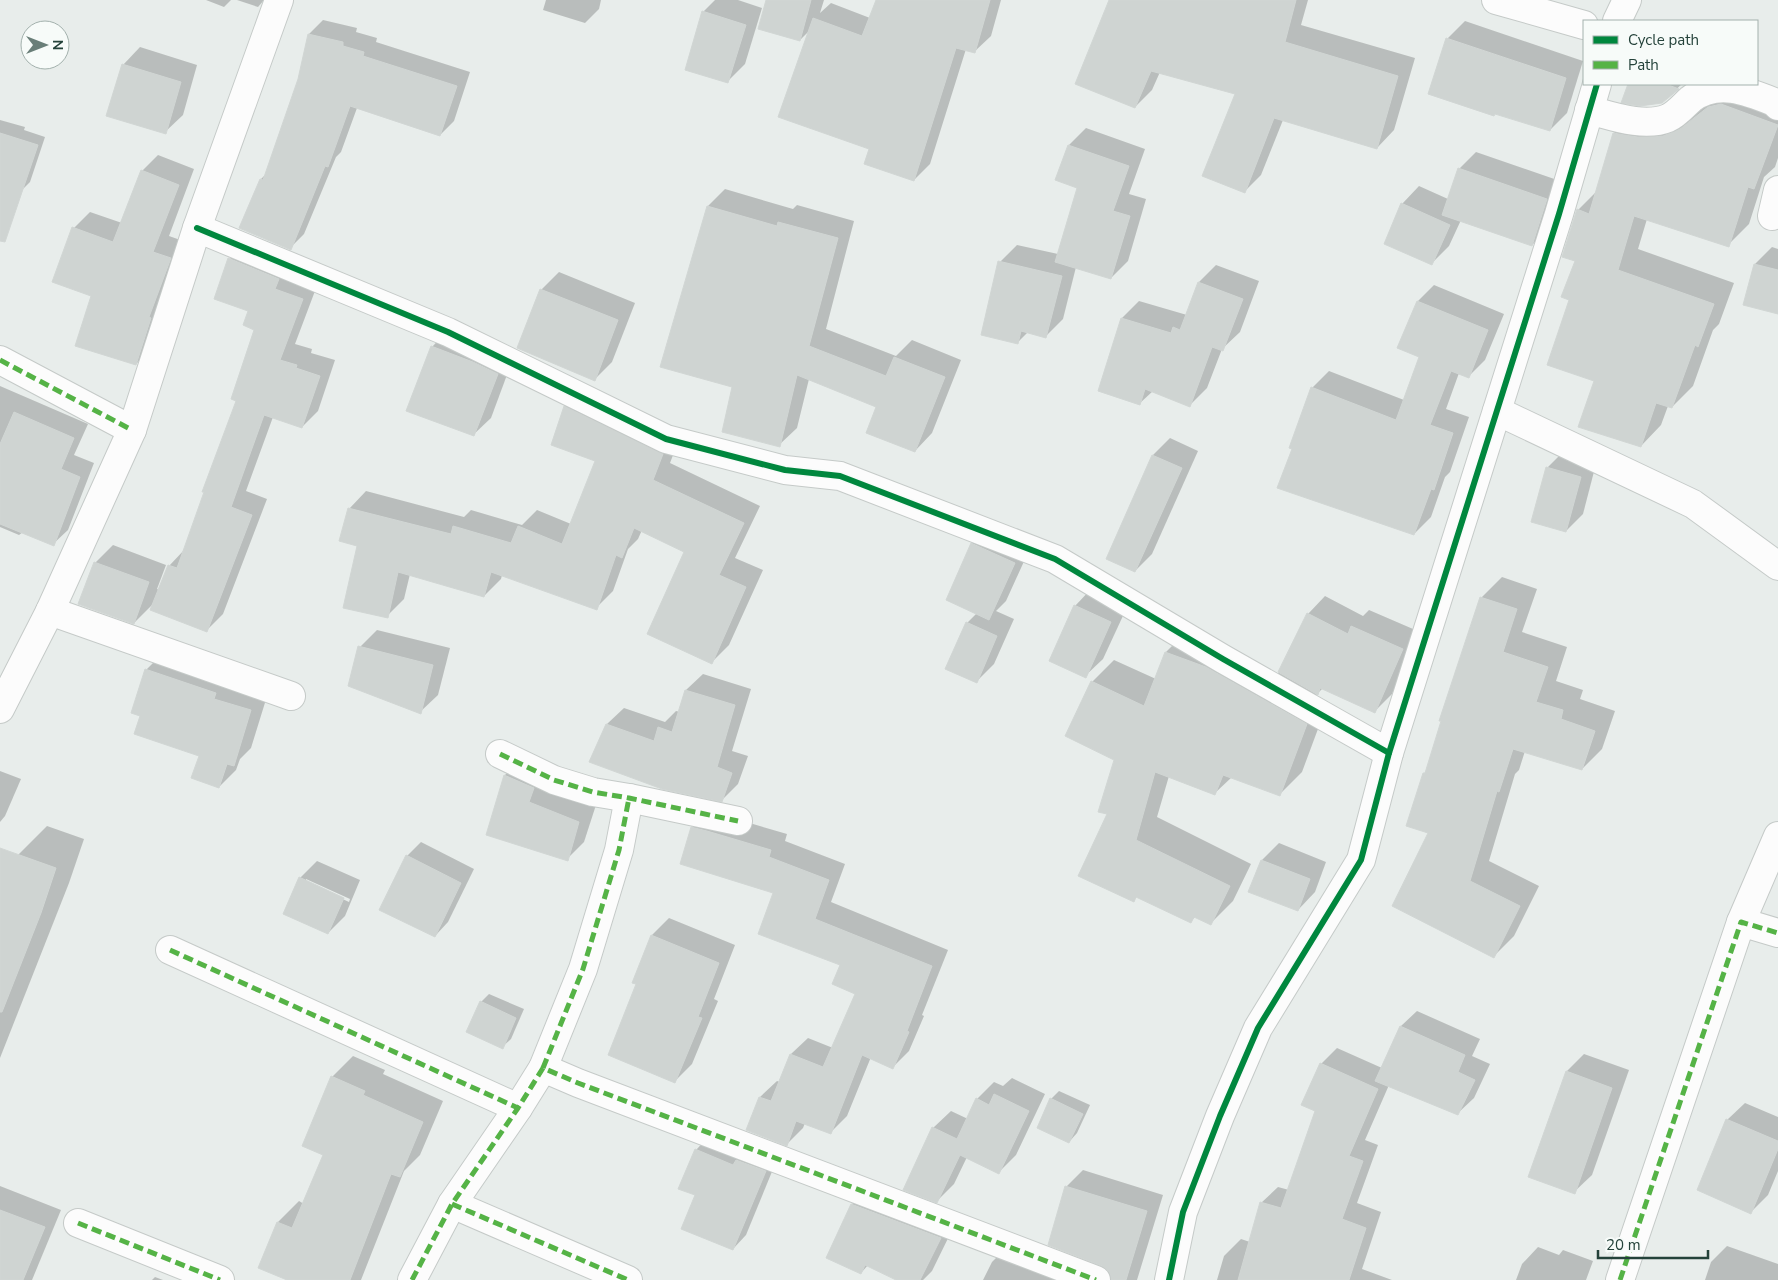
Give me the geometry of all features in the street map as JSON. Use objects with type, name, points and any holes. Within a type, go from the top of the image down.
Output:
[{"type":"street","points":[[0,709],[50,611],[132,430],[197,228],[279,0]]},
{"type":"street","points":[[1496,0],[1583,25]]},
{"type":"street","points":[[1617,20],[1627,0]]},
{"type":"street","points":[[1169,1280],[1183,1212],[1220,1116],[1258,1028],[1361,860],[1389,753],[1559,214],[1597,85]]},
{"type":"street","points":[[1589,110],[1629,120],[1646,122],[1658,120],[1668,118],[1704,91],[1720,88],[1738,89],[1774,102],[1778,106]]},
{"type":"street","points":[[197,228],[448,332],[666,439],[785,470],[840,476],[1056,559],[1223,660],[1389,753]]},
{"type":"street","points":[[0,360],[132,430]]},
{"type":"street","points":[[1497,412],[1693,504],[1778,566]]},
{"type":"street","points":[[50,611],[291,696]]},
{"type":"street","points":[[500,754],[554,780],[593,792],[738,821]]},
{"type":"street","points":[[412,1280],[452,1204],[543,1068],[583,969],[619,850],[629,798]]},
{"type":"street","points":[[1620,1280],[1742,922],[1778,836]]},
{"type":"street","points":[[1742,922],[1778,934]]},
{"type":"street","points":[[170,950],[518,1108]]},
{"type":"street","points":[[543,1068],[1096,1280]]},
{"type":"street","points":[[452,1204],[628,1280]]},
{"type":"street","points":[[78,1223],[220,1280]]},
{"type":"building","points":[[766,0],[811,0],[800,41],[758,29]]},
{"type":"building","points":[[876,0],[990,0],[975,53],[956,48],[914,181],[864,164],[869,149],[778,117],[813,18],[862,36]]},
{"type":"building","points":[[1109,0],[1296,0],[1285,42],[1398,76],[1377,149],[1274,118],[1245,193],[1202,176],[1235,94],[1151,71],[1135,108],[1075,84]]},
{"type":"building","points":[[702,11],[746,25],[728,83],[685,70]]},
{"type":"building","points":[[308,34],[343,42],[343,46],[364,52],[363,56],[457,86],[440,136],[350,106],[328,167],[325,166],[291,250],[239,228],[260,179],[263,180],[298,79]]},
{"type":"building","points":[[1446,38],[1566,78],[1550,131],[1495,114],[1494,116],[1428,94]]},
{"type":"building","points":[[122,64],[181,82],[166,134],[106,116]]},
{"type":"building","points":[[1628,85],[1669,85],[1679,89],[1662,103],[1640,106],[1621,103]]},
{"type":"building","points":[[1721,104],[1778,125],[1754,189],[1748,187],[1729,247],[1634,216],[1618,270],[1714,304],[1698,347],[1695,345],[1672,408],[1656,403],[1641,447],[1578,427],[1594,381],[1547,365],[1569,300],[1561,297],[1575,261],[1562,257],[1577,209],[1589,214],[1613,133],[1638,137],[1663,136],[1680,129],[1708,107]]},
{"type":"building","points":[[0,133],[38,145],[5,242],[0,241]]},
{"type":"building","points":[[1068,145],[1129,166],[1113,211],[1130,216],[1111,279],[1055,262],[1077,188],[1055,180]]},
{"type":"building","points":[[1458,168],[1547,199],[1532,246],[1442,215]]},
{"type":"building","points":[[141,170],[179,185],[153,252],[171,258],[149,317],[151,318],[136,365],[75,346],[91,296],[52,282],[72,227],[113,242]]},
{"type":"building","points":[[1401,203],[1450,225],[1432,265],[1384,244]]},
{"type":"building","points":[[707,206],[777,226],[778,222],[838,238],[809,346],[886,376],[894,357],[945,377],[915,452],[866,433],[876,407],[797,375],[780,447],[722,432],[732,387],[660,367]]},
{"type":"building","points":[[228,258],[279,279],[275,289],[303,299],[280,360],[297,365],[296,368],[320,376],[302,428],[264,415],[231,507],[252,515],[207,632],[150,610],[168,565],[177,568],[204,492],[202,492],[236,401],[231,399],[254,330],[243,325],[248,311],[214,299]]},
{"type":"building","points":[[998,261],[1062,276],[1046,338],[1021,331],[1018,344],[981,335]]},
{"type":"building","points":[[1754,264],[1778,270],[1778,314],[1743,305]]},
{"type":"building","points":[[1198,282],[1243,299],[1223,351],[1212,347],[1190,407],[1145,389],[1140,405],[1098,391],[1121,318],[1171,333],[1173,327],[1180,330]]},
{"type":"building","points":[[540,289],[618,320],[595,381],[517,348]]},
{"type":"building","points":[[1417,301],[1488,330],[1469,378],[1451,371],[1430,425],[1453,433],[1434,490],[1431,489],[1414,535],[1277,488],[1292,449],[1289,448],[1311,387],[1396,420],[1419,357],[1397,348]]},
{"type":"building","points":[[431,346],[498,374],[474,436],[406,411]]},
{"type":"building","points":[[564,406],[663,454],[653,480],[744,523],[719,575],[746,587],[712,664],[647,634],[684,552],[634,528],[622,558],[616,555],[597,610],[491,572],[484,597],[398,572],[388,618],[343,608],[357,546],[339,541],[348,508],[451,534],[453,526],[511,543],[518,526],[562,544],[595,461],[551,445]]},
{"type":"building","points":[[14,412],[74,438],[61,469],[80,477],[54,546],[0,524],[0,444]]},
{"type":"building","points":[[1152,455],[1182,468],[1135,572],[1106,559]]},
{"type":"building","points":[[1546,467],[1581,477],[1566,532],[1531,522]]},
{"type":"building","points":[[971,543],[1015,563],[989,620],[946,600]]},
{"type":"building","points":[[94,562],[149,582],[134,624],[78,604]]},
{"type":"building","points":[[1480,597],[1517,609],[1503,652],[1548,667],[1536,702],[1563,710],[1561,719],[1595,731],[1582,770],[1513,749],[1499,792],[1497,791],[1470,881],[1520,906],[1494,958],[1392,906],[1428,833],[1406,826],[1423,773],[1425,773],[1441,721],[1439,721]]},
{"type":"building","points":[[1074,605],[1111,622],[1086,678],[1049,661]]},
{"type":"building","points":[[1307,613],[1348,634],[1351,626],[1403,649],[1375,713],[1320,688],[1318,695],[1278,672]]},
{"type":"building","points":[[966,622],[997,636],[977,683],[945,669]]},
{"type":"building","points":[[358,646],[433,665],[421,714],[348,686]]},
{"type":"building","points":[[1165,652],[1206,667],[1307,724],[1280,796],[1223,775],[1215,795],[1155,772],[1136,840],[1230,886],[1211,925],[1194,917],[1191,923],[1136,897],[1134,902],[1078,876],[1107,814],[1098,812],[1114,760],[1065,736],[1091,681],[1144,706]]},
{"type":"building","points":[[145,669],[216,693],[214,699],[251,710],[234,766],[227,764],[219,788],[191,778],[199,756],[134,734],[140,716],[131,713]]},
{"type":"building","points":[[685,690],[735,705],[717,767],[732,773],[722,802],[662,789],[589,762],[606,724],[654,741],[658,727],[672,732]]},
{"type":"building","points":[[504,775],[534,788],[529,802],[579,822],[568,861],[486,835]]},
{"type":"building","points":[[691,827],[771,850],[769,857],[829,880],[815,919],[932,966],[907,1031],[909,1032],[893,1069],[862,1055],[831,1134],[796,1121],[787,1146],[746,1130],[759,1097],[771,1101],[790,1054],[823,1067],[855,994],[832,984],[840,965],[758,934],[773,893],[680,864]]},
{"type":"building","points":[[0,848],[56,868],[41,913],[2,1012],[0,1012]]},
{"type":"building","points":[[406,855],[461,883],[435,937],[379,910]]},
{"type":"building","points":[[1261,860],[1310,879],[1298,911],[1248,892]]},
{"type":"building","points":[[299,877],[344,898],[328,934],[283,914]]},
{"type":"building","points":[[651,935],[719,963],[698,1017],[702,1018],[675,1083],[608,1055],[636,984],[632,983]]},
{"type":"building","points":[[480,1001],[516,1018],[503,1049],[466,1032]]},
{"type":"building","points":[[1400,1026],[1465,1055],[1458,1072],[1475,1080],[1458,1115],[1375,1081]]},
{"type":"building","points":[[1320,1063],[1378,1089],[1349,1156],[1363,1161],[1342,1219],[1366,1228],[1349,1280],[1238,1280],[1260,1202],[1281,1208],[1315,1111],[1301,1105]]},
{"type":"building","points":[[1566,1071],[1612,1088],[1575,1194],[1528,1177]]},
{"type":"building","points":[[331,1076],[365,1091],[363,1095],[423,1122],[400,1177],[391,1174],[350,1280],[287,1280],[258,1268],[277,1222],[292,1228],[323,1155],[302,1146]]},
{"type":"building","points":[[994,1094],[1029,1111],[999,1174],[960,1155],[937,1203],[903,1190],[932,1127],[957,1139],[976,1098],[989,1105]]},
{"type":"building","points":[[1050,1098],[1083,1114],[1069,1143],[1037,1128]]},
{"type":"building","points":[[1726,1119],[1778,1141],[1778,1149],[1751,1214],[1697,1190]]},
{"type":"building","points":[[695,1149],[733,1165],[736,1160],[766,1171],[733,1250],[681,1229],[695,1195],[678,1189]]},
{"type":"building","points":[[1065,1186],[1147,1211],[1126,1280],[1111,1280],[1108,1271],[1102,1266],[1048,1245]]},
{"type":"building","points":[[851,1204],[941,1238],[920,1280],[896,1280],[865,1265],[861,1274],[826,1258]]},
{"type":"building","points":[[0,1210],[45,1227],[23,1280],[0,1280]]},
{"type":"marked path","points":[[0,360],[132,430]]},
{"type":"marked path","points":[[500,754],[554,780],[593,792],[738,821]]},
{"type":"marked path","points":[[543,1068],[583,969],[619,850],[629,798]]},
{"type":"marked path","points":[[1620,1280],[1741,922],[1778,933]]},
{"type":"marked path","points":[[170,950],[518,1108]]},
{"type":"marked path","points":[[412,1280],[452,1204],[543,1068],[1096,1280]]},
{"type":"marked path","points":[[452,1204],[628,1280]]},
{"type":"marked path","points":[[78,1223],[220,1280]]},
{"type":"cycle path","points":[[1169,1280],[1183,1212],[1220,1116],[1258,1028],[1361,860],[1389,753],[1559,214],[1597,85]]},
{"type":"cycle path","points":[[197,228],[448,332],[666,439],[785,470],[840,476],[1055,559],[1223,659],[1389,753]]}]
